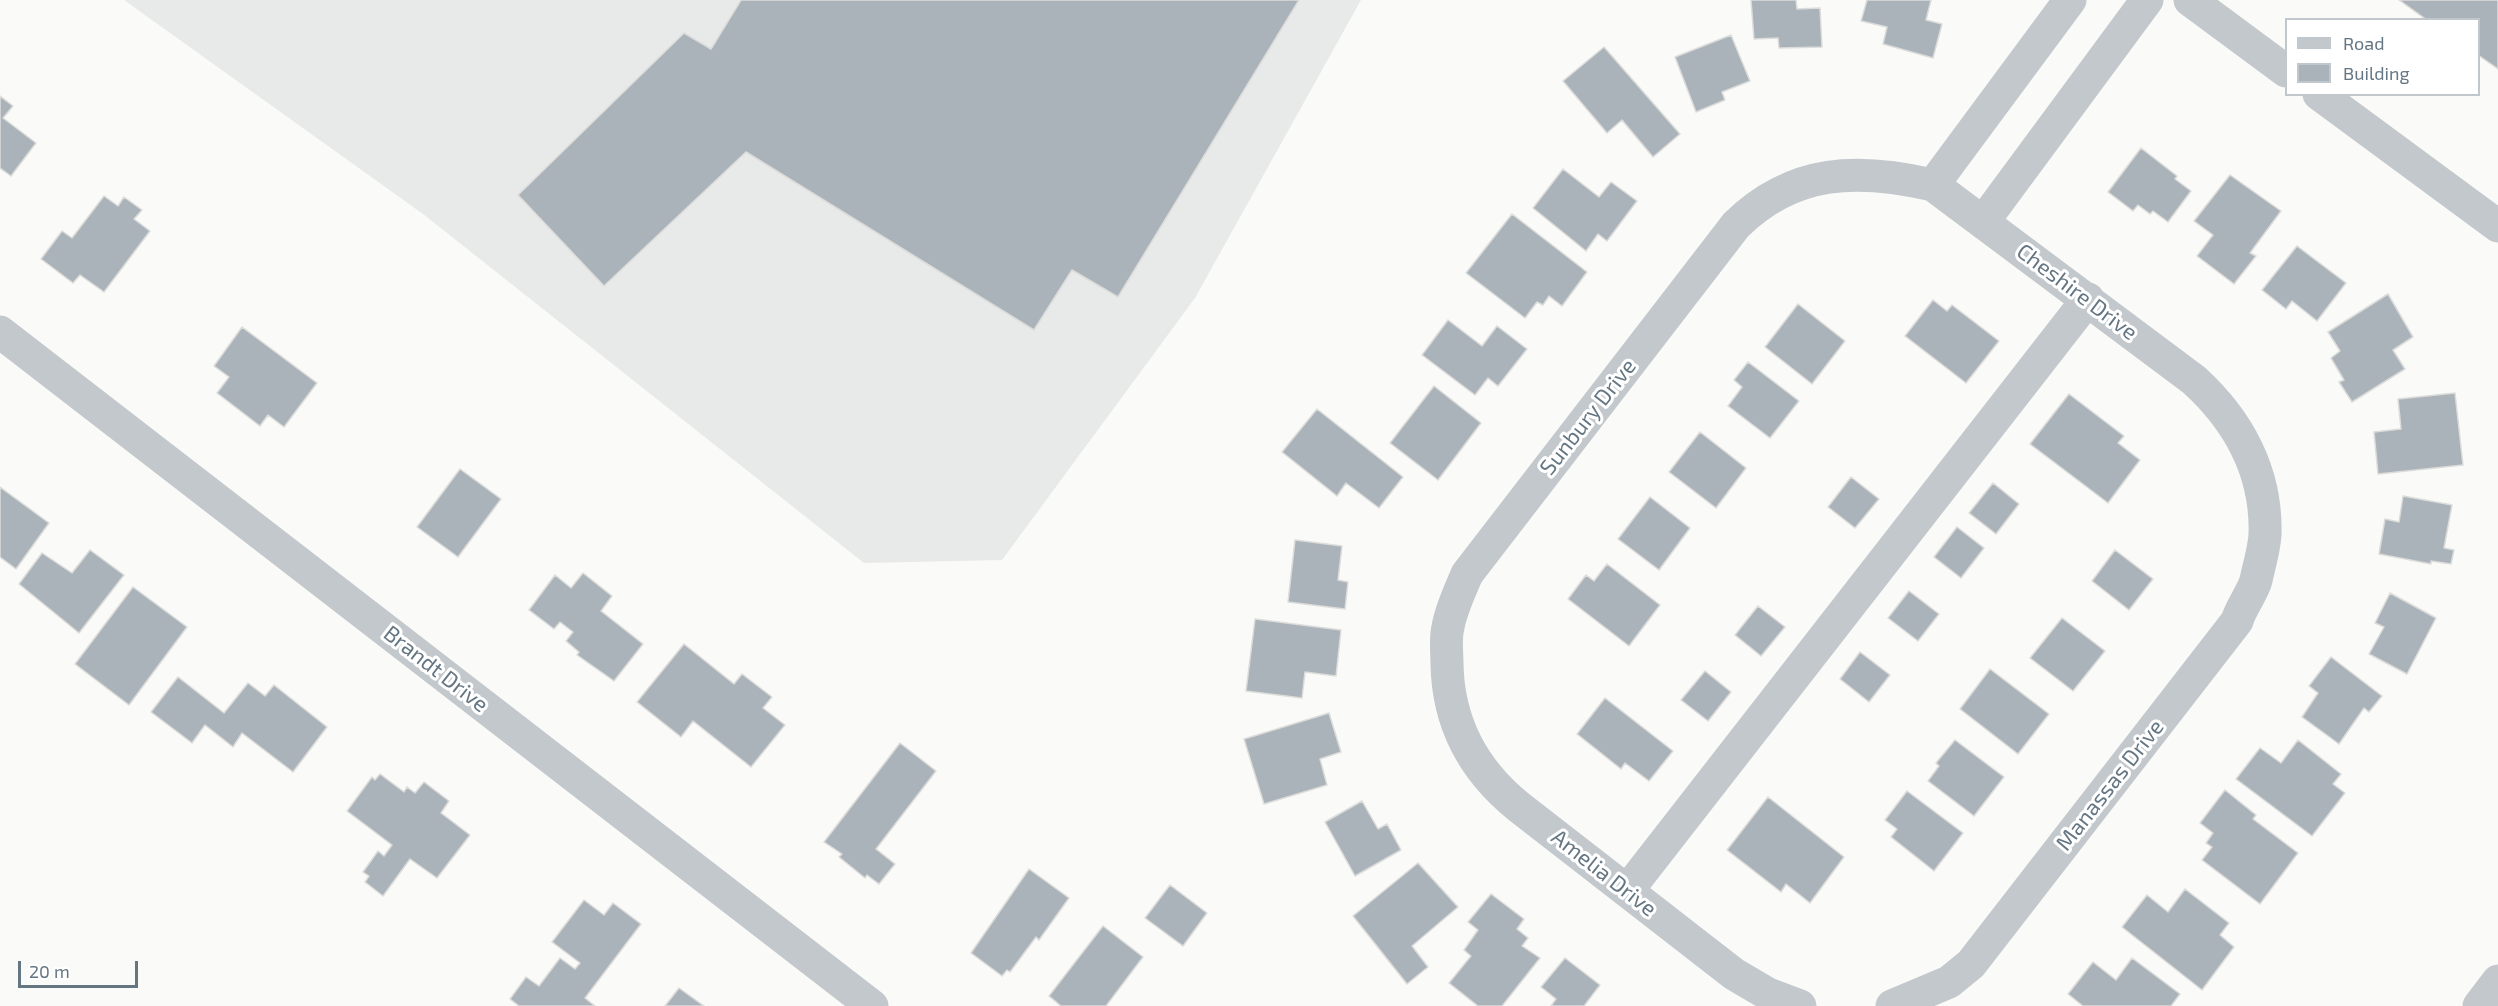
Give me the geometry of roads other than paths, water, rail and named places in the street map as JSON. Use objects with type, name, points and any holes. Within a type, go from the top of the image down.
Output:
[{"type":"street","points":[[1933,185],[2070,0]]},
{"type":"street","points":[[1983,222],[2147,0]]},
{"type":"street","points":[[2190,0],[2285,70]]},
{"type":"street","points":[[2322,96],[2498,226]]},
{"type":"street","name":"Cheshire Drive","points":[[1809,182],[1842,174],[1862,173],[1901,176],[1933,185],[2088,299],[2194,380],[2222,408],[2235,425],[2253,461],[2265,518]]},
{"type":"street","name":"Sunbury Drive","points":[[1450,700],[1447,694],[1447,627],[1467,574],[1736,225],[1768,200],[1809,182]]},
{"type":"street","points":[[1627,891],[2088,299]]},
{"type":"street","name":"Brandt Drive","points":[[0,332],[872,1006]]},
{"type":"street","name":"Manassas Drive","points":[[1892,1006],[1949,982],[1971,964],[2237,621],[2251,588],[2256,582],[2265,537],[2265,518]]},
{"type":"street","name":"Amelia Drive","points":[[1450,700],[1452,713],[1469,750],[1490,781],[1518,807],[1743,980],[1768,994],[1800,1006]]},
{"type":"street","points":[[2479,1006],[2498,981]]}]
